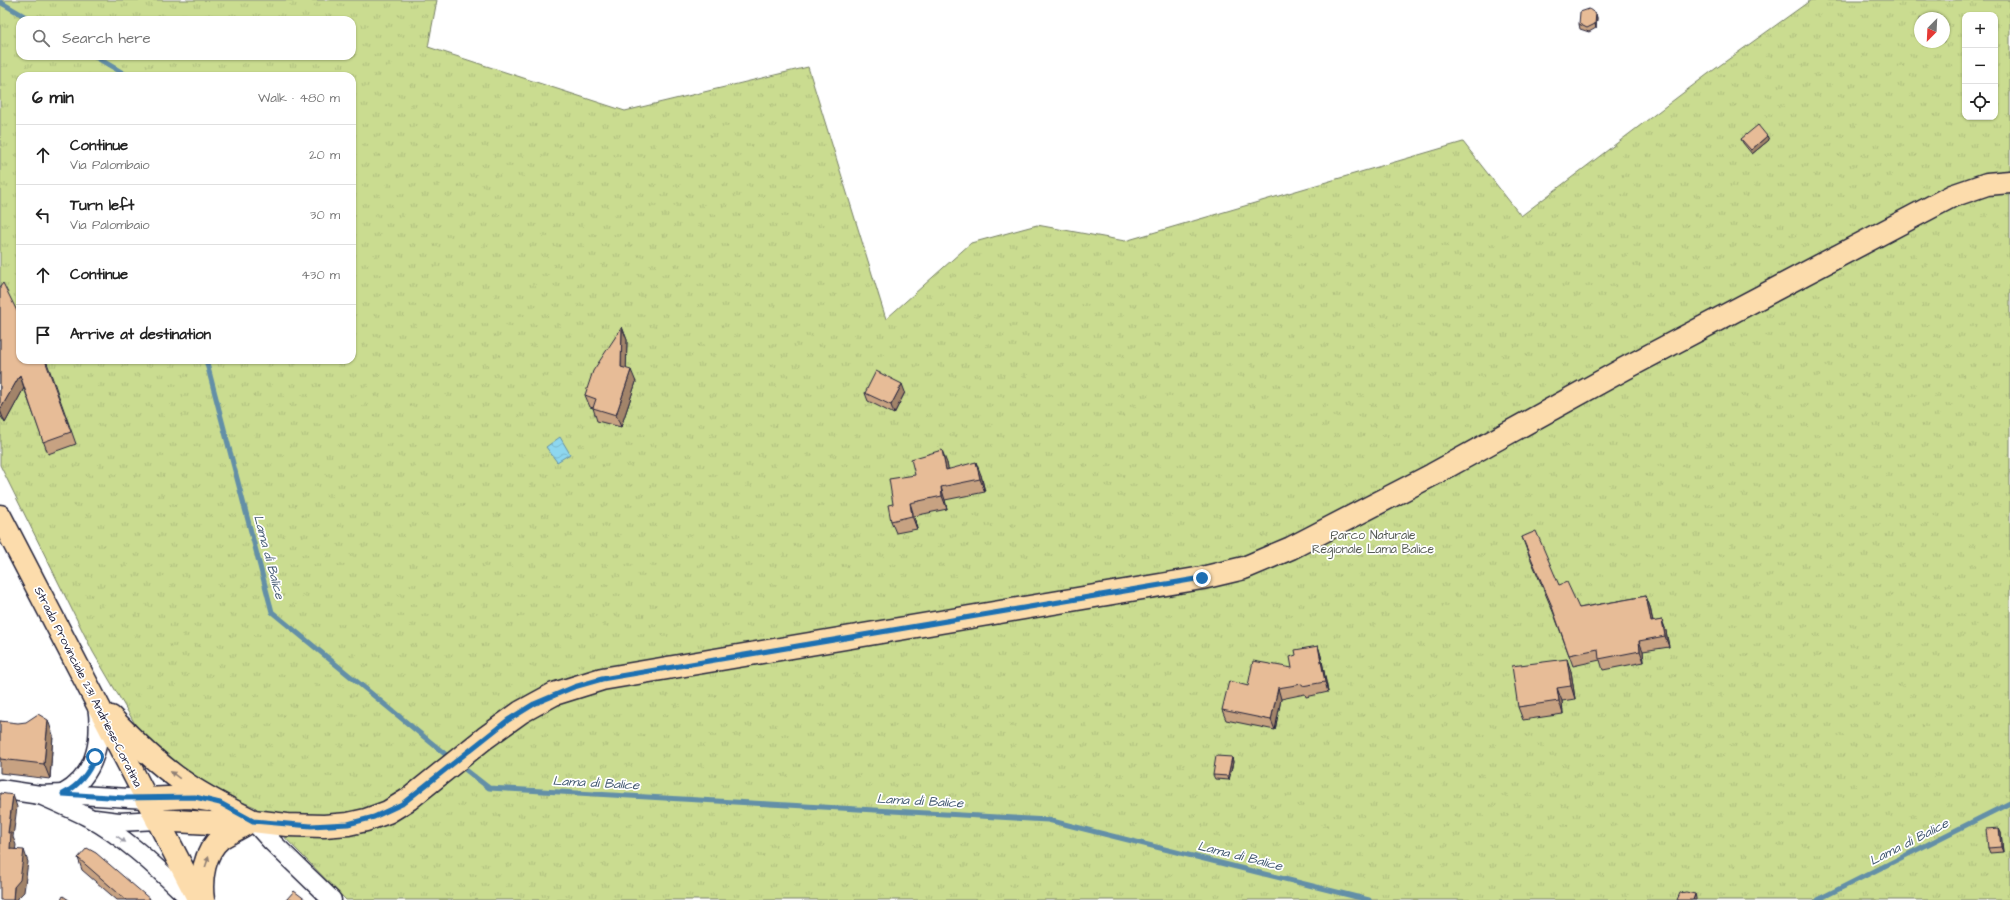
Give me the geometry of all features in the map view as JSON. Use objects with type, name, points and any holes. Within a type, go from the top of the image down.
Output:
[{"type":"main road","points":[[157,820],[228,824],[253,821],[287,825],[336,826],[362,821],[382,815],[415,795],[485,738],[521,712],[554,694],[602,679],[1194,579],[1244,568],[1291,548],[1411,486],[1624,369],[1952,196],[1987,184],[2010,182]]},
{"type":"main road","name":"Strada Provinciale 231 Andriese-Coratina","points":[[0,516],[199,900]]},
{"type":"main road","points":[[96,701],[157,762],[184,782],[253,821]]},
{"type":"main road","points":[[146,799],[189,797],[220,803]]},
{"type":"main road","points":[[203,900],[203,875],[206,862],[213,848],[223,838],[253,821]]},
{"type":"street","points":[[63,794],[82,780],[95,757],[99,728],[96,701]]},
{"type":"street","points":[[0,789],[40,795],[63,794],[146,799]]},
{"type":"street","points":[[40,795],[88,817],[138,852],[191,900]]},
{"type":"street","points":[[88,817],[119,822],[157,820]]},
{"type":"street","points":[[253,821],[271,842],[332,900]]},
{"type":"green space","name":"Parco Naturale Regionale Lama Balice","points":[[0,0],[437,0],[428,47],[625,111],[808,67],[886,319],[971,243],[1037,225],[1125,241],[1463,142],[1521,216],[1708,74],[1811,0],[2010,0],[2010,900],[346,900],[255,807],[202,786],[138,729],[93,652],[0,465]]},
{"type":"water","points":[[560,437],[570,454],[557,462],[546,447]]},
{"type":"building","points":[[1589,9],[1596,14],[1595,24],[1587,28],[1579,24],[1580,12]]},
{"type":"building","points":[[1758,125],[1767,136],[1751,150],[1741,139]]},
{"type":"building","points":[[3,283],[16,309],[16,364],[46,364],[71,432],[43,442],[20,375],[0,410],[0,287]]},
{"type":"building","points":[[622,327],[621,367],[631,370],[616,415],[593,408],[596,399],[585,395],[593,371]]},
{"type":"building","points":[[876,371],[902,384],[891,405],[865,393]]},
{"type":"building","points":[[942,450],[946,470],[976,462],[980,479],[941,487],[942,496],[910,503],[912,516],[891,521],[888,505],[893,504],[889,479],[915,475],[911,459]]},
{"type":"building","points":[[1536,531],[1559,585],[1567,582],[1579,608],[1646,596],[1651,622],[1662,620],[1665,636],[1639,641],[1640,651],[1599,659],[1598,649],[1569,655],[1551,604],[1522,537]]},
{"type":"building","points":[[1318,646],[1325,682],[1278,688],[1271,720],[1222,710],[1229,681],[1248,686],[1253,661],[1292,668],[1290,657],[1296,655],[1295,650]]},
{"type":"building","points":[[1567,659],[1571,686],[1557,688],[1559,701],[1518,707],[1512,666]]},
{"type":"building","points":[[38,714],[48,720],[44,764],[0,759],[0,721],[18,723],[26,722]]},
{"type":"building","points":[[1216,756],[1232,757],[1228,776],[1213,775]]},
{"type":"building","points":[[0,793],[13,795],[8,833],[11,833],[10,849],[24,850],[20,880],[14,887],[13,900],[0,900]]},
{"type":"building","points":[[1999,828],[2001,847],[1988,848],[1986,829]]},
{"type":"building","points":[[87,848],[96,853],[151,900],[126,900],[78,858]]},
{"type":"building","points":[[294,891],[306,900],[286,900]]},
{"type":"building","points":[[1686,892],[1695,894],[1693,900],[1677,900],[1680,893]]},
{"type":"building","points":[[63,896],[69,900],[61,900]]},
{"type":"waterway","name":"Lama di Balice","points":[[0,2],[24,16]]},
{"type":"waterway","name":"Lama di Balice","points":[[101,60],[121,72]]},
{"type":"waterway","name":"Lama di Balice","points":[[207,364],[272,612],[445,754]]},
{"type":"waterway","name":"Lama di Balice","points":[[466,770],[489,788],[1048,820],[1369,900]]},
{"type":"waterway","name":"Lama di Balice","points":[[1817,900],[2010,803]]},
{"type":"route","points":[[95,757],[82,780],[63,794],[146,799],[195,797],[220,803],[253,821],[287,825],[336,826],[366,820],[388,812],[402,804],[508,720],[534,704],[554,694],[574,687],[602,679],[1202,578]]}]
